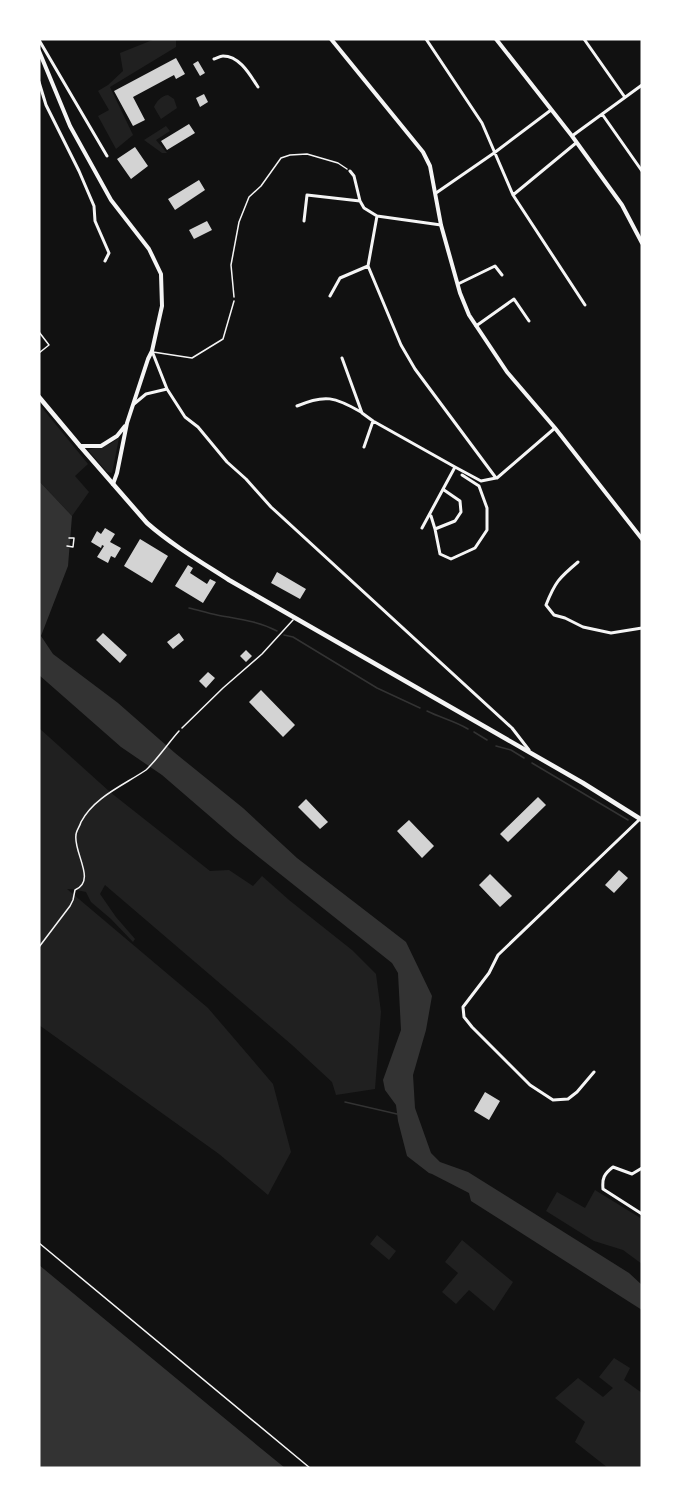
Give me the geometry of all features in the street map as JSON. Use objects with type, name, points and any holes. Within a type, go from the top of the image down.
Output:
[{"type":"main road","points":[[39,397],[80,447],[159,534],[229,580],[583,783],[641,820]]},
{"type":"street","points":[[331,39],[423,152],[430,166],[441,225],[469,315],[507,372],[555,428],[642,539]]},
{"type":"street","points":[[426,39],[482,123],[513,195],[585,305]]},
{"type":"street","points":[[496,39],[572,136],[622,205],[642,243]]},
{"type":"street","points":[[584,39],[625,97]]},
{"type":"street","points":[[39,40],[106,156]]},
{"type":"street","points":[[39,51],[70,126],[111,200],[149,249],[160,274],[162,306],[152,351],[127,423],[113,484]]},
{"type":"street","points":[[214,59],[223,56],[237,60],[258,87]]},
{"type":"street","points":[[39,82],[45,105],[94,206],[95,221],[109,253],[105,261]]},
{"type":"street","points":[[572,136],[642,85]]},
{"type":"street","points":[[435,193],[552,110]]},
{"type":"street","points":[[602,114],[642,171]]},
{"type":"street","points":[[513,195],[576,142]]},
{"type":"street","points":[[350,171],[354,176],[364,208],[377,216],[441,225]]},
{"type":"street","points":[[304,220],[307,195],[360,201]]},
{"type":"street","points":[[377,216],[368,266],[401,345],[415,369],[496,478]]},
{"type":"street","points":[[330,296],[340,278],[368,266]]},
{"type":"street","points":[[458,284],[495,266],[502,275]]},
{"type":"street","points":[[477,326],[514,298],[529,321]]},
{"type":"street","points":[[152,351],[167,389],[185,417],[198,427],[227,462],[246,479],[268,505],[512,728],[531,753]]},
{"type":"street","points":[[342,358],[362,412]]},
{"type":"street","points":[[134,404],[146,394],[167,389]]},
{"type":"street","points":[[297,406],[313,399],[330,398],[347,404],[481,481],[496,478],[555,428]]},
{"type":"street","points":[[364,447],[373,421]]},
{"type":"street","points":[[80,447],[101,446],[117,436],[127,423]]},
{"type":"street","points":[[422,528],[455,467]]},
{"type":"street","points":[[430,515],[440,554],[451,559],[475,548],[487,530],[487,508],[479,486],[462,475]]},
{"type":"street","points":[[435,529],[455,521],[461,512],[460,501],[444,490]]},
{"type":"street","points":[[578,562],[560,577],[553,588],[546,606],[554,615],[583,627],[610,633],[642,628]]},
{"type":"street","points":[[594,1072],[568,1099],[553,1100],[530,1085],[472,1027],[464,1017],[463,1007],[489,973],[498,955],[641,820]]},
{"type":"street","points":[[642,1168],[632,1174],[613,1167],[605,1173],[602,1179],[603,1189],[642,1214]]},
{"type":"lane","points":[[152,351],[192,358],[224,339],[234,301]]},
{"type":"lane","points":[[182,728],[262,654],[296,617]]},
{"type":"lane","points":[[39,1243],[310,1468]]},
{"type":"path","points":[[234,301],[231,264],[240,222],[249,197],[261,186],[281,158],[307,154],[338,163],[350,171]]},
{"type":"path","points":[[39,332],[49,345],[39,353]]},
{"type":"path","points":[[67,546],[73,547],[74,538],[69,538]]},
{"type":"path","points":[[39,947],[70,906],[75,890],[81,887],[84,881],[85,873],[75,836],[82,820],[110,792],[147,769],[182,728]]},
{"type":"shaded area","points":[[155,39],[176,39],[176,47],[110,87],[133,135],[116,149],[98,116],[109,110],[98,91],[123,71],[120,53]]},
{"type":"shaded area","points":[[168,95],[174,99],[177,108],[161,119],[154,107],[163,96]]},
{"type":"shaded area","points":[[166,126],[170,131],[156,140],[167,153],[162,153],[144,140]]},
{"type":"shaded area","points":[[39,404],[88,464],[75,476],[89,492],[72,516],[39,481]]},
{"type":"shaded area","points":[[119,438],[112,473],[107,472],[88,450],[110,444]]},
{"type":"shaded area","points":[[39,481],[72,516],[68,566],[41,636],[53,654],[118,703],[243,808],[297,858],[406,942],[432,996],[426,1030],[413,1075],[415,1108],[431,1153],[440,1162],[468,1172],[629,1273],[642,1285],[642,1310],[471,1201],[469,1193],[429,1173],[407,1156],[396,1105],[385,1090],[383,1080],[401,1030],[398,973],[392,963],[235,838],[162,775],[121,747],[39,675]]},
{"type":"shaded area","points":[[39,728],[110,792],[210,871],[229,870],[253,886],[262,876],[352,950],[376,974],[381,1012],[375,1089],[336,1095],[332,1082],[292,1045],[105,885],[100,894],[135,939],[133,942],[91,902],[86,892],[67,889],[208,1008],[273,1084],[291,1152],[268,1195],[219,1154],[39,1025]]},
{"type":"shaded area","points":[[595,1190],[642,1219],[642,1264],[623,1250],[594,1241],[546,1211],[557,1192],[585,1208]]},
{"type":"shaded area","points":[[377,1235],[396,1251],[389,1260],[370,1244]]},
{"type":"shaded area","points":[[462,1240],[513,1282],[494,1311],[469,1290],[456,1304],[442,1292],[458,1273],[445,1262]]},
{"type":"shaded area","points":[[39,1265],[258,1446],[285,1468],[39,1468]]},
{"type":"shaded area","points":[[614,1358],[630,1368],[624,1380],[642,1393],[642,1468],[608,1468],[575,1442],[585,1422],[555,1398],[578,1378],[603,1397],[613,1388],[599,1377]]},
{"type":"building","points":[[176,58],[185,74],[176,79],[174,75],[133,97],[145,120],[133,126],[114,91]]},
{"type":"building","points":[[198,61],[205,73],[200,76],[193,64]]},
{"type":"building","points":[[204,94],[208,102],[200,107],[196,98]]},
{"type":"building","points":[[189,124],[195,133],[167,150],[161,141]]},
{"type":"building","points":[[135,147],[148,166],[131,179],[117,159]]},
{"type":"building","points":[[199,180],[205,190],[175,210],[168,199]]},
{"type":"building","points":[[207,221],[212,230],[194,239],[189,230]]},
{"type":"building","points":[[105,528],[115,534],[110,542],[121,548],[115,558],[111,556],[108,563],[97,557],[104,546],[102,545],[101,548],[91,542],[97,531],[101,534]]},
{"type":"building","points":[[140,539],[168,556],[152,583],[124,566]]},
{"type":"building","points":[[188,565],[193,568],[190,573],[207,584],[210,579],[216,582],[203,603],[175,586]]},
{"type":"building","points":[[277,572],[306,589],[300,599],[271,583]]},
{"type":"building","points":[[103,633],[127,655],[120,663],[96,640]]},
{"type":"building","points":[[179,633],[184,640],[173,649],[167,642]]},
{"type":"building","points":[[246,650],[252,656],[246,662],[240,656]]},
{"type":"building","points":[[208,672],[215,678],[206,688],[199,681]]},
{"type":"building","points":[[261,690],[295,725],[283,737],[249,702]]},
{"type":"building","points":[[538,797],[546,805],[508,842],[500,834]]},
{"type":"building","points":[[306,799],[328,822],[320,829],[298,807]]},
{"type":"building","points":[[409,820],[434,846],[422,858],[397,831]]},
{"type":"building","points":[[619,870],[628,878],[614,893],[605,885]]},
{"type":"building","points":[[490,874],[512,896],[500,907],[479,885]]},
{"type":"building","points":[[485,1092],[500,1101],[489,1120],[474,1111]]},
{"type":"waterway","points":[[189,608],[255,623],[277,631]]},
{"type":"waterway","points":[[284,635],[293,637],[377,688],[420,708]]},
{"type":"waterway","points":[[427,711],[468,729]]},
{"type":"waterway","points":[[474,732],[487,740]]},
{"type":"waterway","points":[[496,746],[511,750],[524,758]]},
{"type":"waterway","points":[[532,763],[628,820]]},
{"type":"waterway","points":[[345,1102],[397,1114]]}]
